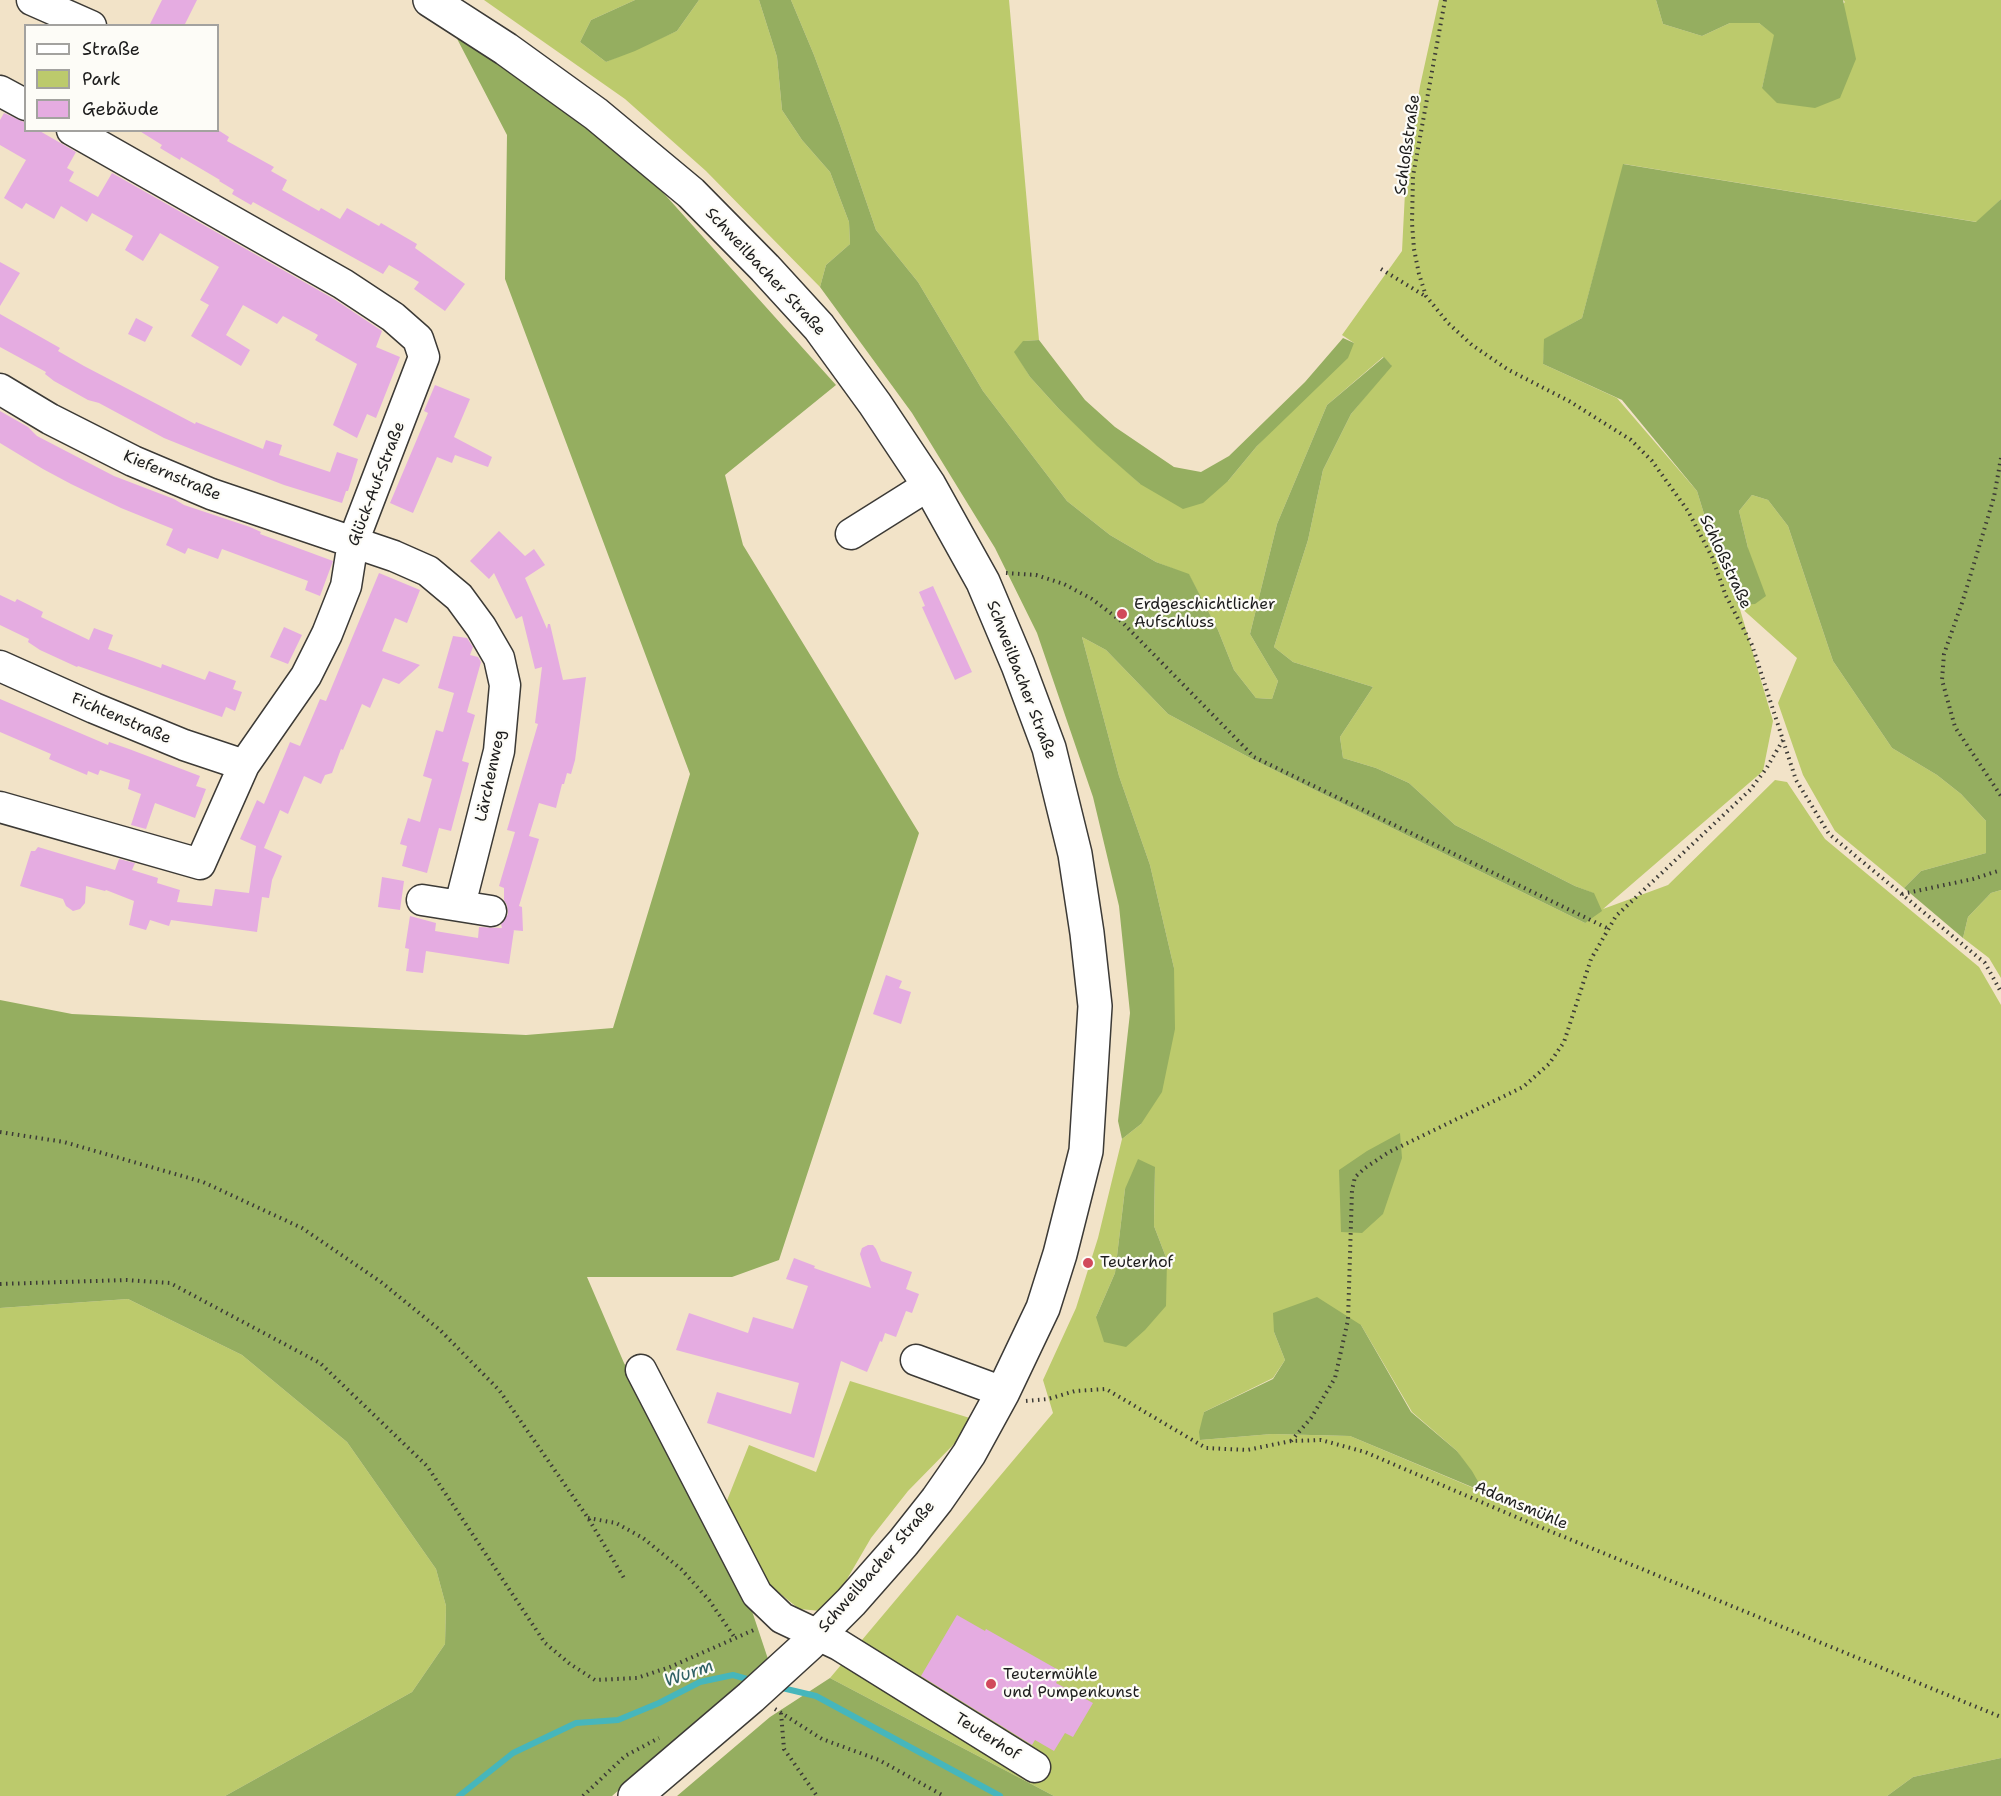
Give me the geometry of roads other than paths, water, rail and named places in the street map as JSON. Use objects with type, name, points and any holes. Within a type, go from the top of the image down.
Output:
[{"type":"main road","name":"Schweilbacher Straße","points":[[430,0],[506,49],[596,114],[691,193],[819,327],[875,404],[928,485],[983,582],[1018,665],[1049,748],[1075,854],[1087,933],[1095,1006],[1086,1151],[1060,1254],[1019,1395],[969,1454],[903,1543],[851,1602],[813,1640],[761,1702],[635,1796]]},
{"type":"street","points":[[32,0],[86,24]]},
{"type":"street","points":[[0,91],[24,104]]},
{"type":"street","name":"Glück-Auf-Straße","points":[[0,807],[200,864],[244,765],[306,676],[327,634],[346,586],[353,542],[424,357],[418,339],[393,317],[343,284],[76,132]]},
{"type":"street","name":"Kiefernstraße","points":[[0,389],[133,461],[211,494],[353,542]]},
{"type":"street","points":[[852,534],[928,485]]},
{"type":"street","name":"Lärchenweg","points":[[353,542],[428,571],[459,597],[481,627],[499,658],[505,686],[499,751],[460,905]]},
{"type":"street","name":"Fichtenstraße","points":[[0,666],[184,745],[244,765]]},
{"type":"street","points":[[422,900],[491,911]]},
{"type":"street","points":[[916,1360],[1019,1395]]},
{"type":"street","name":"Teuterhof","points":[[641,1370],[758,1594],[782,1618],[813,1640],[839,1644],[1035,1767]]},
{"type":"waterway","name":"Wurm","points":[[459,1796],[513,1753],[576,1723],[618,1720],[659,1703],[700,1682],[733,1675],[754,1681]]},
{"type":"waterway","name":"Wurm","points":[[778,1687],[816,1696],[1000,1796]]},
{"type":"place","name":"Erdgeschichtlicher Aufschluss","points":[[1122,614]]},
{"type":"place","name":"Teuterhof","points":[[1088,1263]]},
{"type":"place","name":"Teutermühle und Pumpenkunst","points":[[991,1684]]}]
